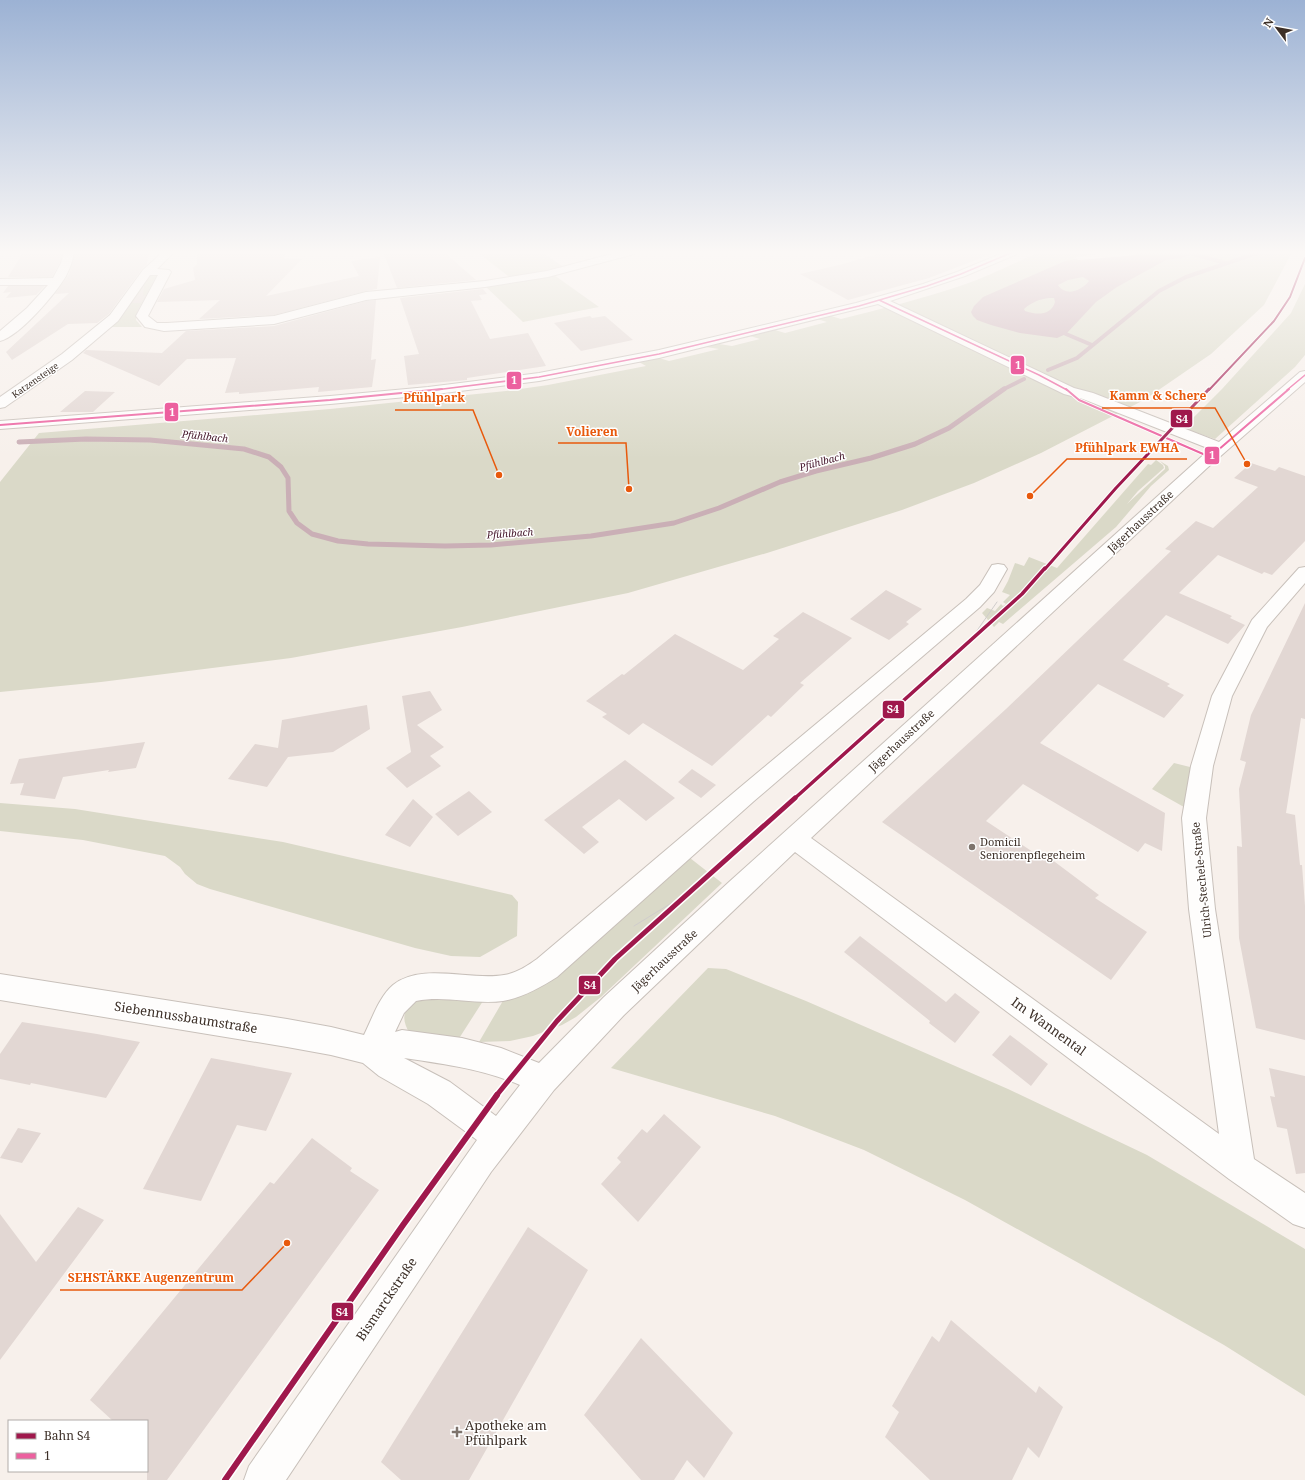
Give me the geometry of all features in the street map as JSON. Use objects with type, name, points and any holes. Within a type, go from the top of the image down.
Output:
[{"type":"street","points":[[0,337],[20,321]]},
{"type":"street","name":"Katzensteige","points":[[0,404],[67,357],[110,321]]},
{"type":"street","points":[[145,321],[151,325],[167,328],[260,321]]},
{"type":"street","points":[[6,430],[428,391],[539,377],[659,354],[793,321]]},
{"type":"street","points":[[924,321],[1030,371],[1068,391],[1079,400],[1215,452]]},
{"type":"street","name":"Jägerhausstraße","points":[[505,1128],[543,1080],[614,1006],[794,838],[1215,452],[1305,375]]},
{"type":"street","points":[[371,1051],[398,999],[410,989],[426,986],[485,989],[501,988],[514,986],[530,979],[547,968],[763,780],[974,603],[987,588],[998,569]]},
{"type":"street","name":"Ulrich-Stechele-Straße","points":[[1240,1168],[1202,908],[1194,818],[1202,766],[1222,696],[1259,624],[1305,572]]},
{"type":"street","name":"Im Wannental","points":[[794,838],[1240,1168],[1305,1212]]},
{"type":"street","name":"Siebennussbaumstraße","points":[[0,986],[287,1033],[331,1041],[371,1051],[389,1066],[505,1128]]},
{"type":"street","name":"Siebennussbaumstraße","points":[[371,1051],[402,1044],[462,1052],[501,1062],[543,1080]]},
{"type":"street","name":"Bismarckstraße","points":[[263,1480],[505,1128]]},
{"type":"green space","points":[[114,321],[137,321],[142,327],[110,327]]},
{"type":"green space","points":[[824,321],[1247,321],[1211,354],[1144,400],[1041,453],[974,483],[902,510],[767,553],[628,593],[462,627],[291,658],[101,682],[0,692],[0,482],[39,433],[330,409],[506,391],[548,385],[646,366],[639,362],[659,358],[669,361],[719,349],[706,347],[719,344],[732,346],[760,339],[750,336],[775,330],[785,333],[827,322]]},
{"type":"green space","points":[[1284,321],[1305,321],[1305,355],[1295,367],[1215,439],[1183,428],[1222,389]]},
{"type":"green space","points":[[1156,460],[1163,465],[1164,468],[1138,491],[1127,504],[1165,469],[1165,466],[1160,461],[1168,466],[1169,470],[1151,486],[1116,527],[1003,624],[999,622],[994,627],[982,613],[987,608],[995,611],[1001,604],[1003,606],[1006,604],[1003,602],[1010,595],[1002,592],[1015,563],[1024,566],[1029,557],[1057,568],[1148,464],[1151,465]]},
{"type":"green space","points":[[1174,763],[1194,768],[1191,811],[1152,789]]},
{"type":"green space","points":[[0,803],[75,809],[283,842],[512,895],[518,902],[517,936],[480,957],[451,956],[415,948],[210,889],[197,884],[185,874],[180,867],[165,856],[83,840],[0,831]]},
{"type":"green space","points":[[690,858],[722,883],[601,997],[576,1017],[562,1025],[533,1036],[510,1041],[479,1042],[504,999]]},
{"type":"green space","points":[[708,968],[726,969],[806,1001],[1008,1089],[1147,1155],[1305,1249],[1305,1396],[1224,1345],[1084,1266],[965,1200],[864,1150],[775,1116],[611,1068]]},
{"type":"green space","points":[[420,999],[483,1001],[458,1040],[410,1034],[405,1023],[405,1014],[410,1006]]},
{"type":"shaded area","points":[[980,321],[1078,321],[1066,334],[1057,338],[1020,333]]},
{"type":"building","points":[[39,321],[100,321],[97,323],[68,324],[12,360],[6,352]]},
{"type":"building","points":[[292,321],[374,321],[371,360],[376,359],[372,387],[318,392],[319,387],[239,394],[239,392],[225,393],[236,358],[187,359],[159,386],[83,353],[86,350],[162,353],[186,331],[274,326]]},
{"type":"building","points":[[408,321],[481,321],[490,339],[528,333],[546,366],[467,378],[467,380],[408,385],[404,356],[419,354]]},
{"type":"building","points":[[564,321],[611,321],[633,340],[581,351],[554,323]]},
{"type":"building","points":[[85,391],[115,392],[93,412],[60,412]]},
{"type":"building","points":[[1251,463],[1275,471],[1279,467],[1305,476],[1305,541],[1272,575],[1264,572],[1262,574],[1218,555],[1179,593],[1232,616],[1230,618],[1245,625],[1228,644],[1166,615],[1123,660],[1170,684],[1167,686],[1184,695],[1164,718],[1098,684],[1040,743],[1165,813],[1162,851],[1145,843],[1138,852],[1023,784],[986,821],[1048,862],[1051,859],[1099,895],[1095,898],[1147,932],[1111,980],[882,822],[1006,709],[1171,551],[1165,549],[1196,521],[1213,528],[1258,487],[1234,478]]},
{"type":"building","points":[[886,590],[922,609],[906,622],[909,624],[889,640],[850,619]]},
{"type":"building","points":[[1305,603],[1305,719],[1301,718],[1286,813],[1295,815],[1300,865],[1302,865],[1305,906],[1305,1040],[1256,1028],[1239,938],[1237,846],[1242,847],[1239,789],[1246,762],[1240,760],[1251,715]]},
{"type":"building","points":[[803,612],[852,638],[800,683],[804,685],[771,717],[768,715],[712,766],[643,723],[629,735],[602,717],[607,714],[586,701],[622,674],[624,675],[675,634],[743,670],[779,639],[773,636]]},
{"type":"building","points":[[430,691],[442,710],[417,725],[444,747],[430,756],[441,766],[407,788],[386,768],[411,752],[402,696]]},
{"type":"building","points":[[367,705],[370,729],[333,752],[288,757],[267,787],[228,779],[255,744],[278,748],[282,720]]},
{"type":"building","points":[[145,742],[136,768],[108,772],[109,770],[63,777],[55,799],[20,795],[24,783],[10,784],[19,759]]},
{"type":"building","points":[[625,760],[675,798],[646,821],[619,799],[582,827],[599,842],[584,854],[544,820]]},
{"type":"building","points":[[692,769],[716,785],[701,798],[678,782]]},
{"type":"building","points":[[469,791],[492,812],[458,836],[435,814]]},
{"type":"building","points":[[413,799],[433,817],[410,847],[385,835]]},
{"type":"building","points":[[860,936],[946,1002],[955,993],[980,1012],[955,1043],[844,952]]},
{"type":"building","points":[[22,1022],[140,1042],[106,1098],[31,1083],[30,1085],[0,1079],[0,1054]]},
{"type":"building","points":[[1010,1035],[1048,1064],[1031,1086],[992,1055]]},
{"type":"building","points":[[211,1058],[292,1073],[266,1131],[237,1125],[201,1201],[143,1189]]},
{"type":"building","points":[[1269,1068],[1305,1076],[1305,1173],[1296,1174],[1287,1129],[1277,1127],[1270,1096],[1275,1097]]},
{"type":"building","points":[[664,1114],[701,1147],[638,1222],[601,1184],[621,1162],[617,1158],[642,1129],[647,1133]]},
{"type":"building","points":[[18,1128],[41,1133],[22,1163],[0,1158]]},
{"type":"building","points":[[312,1138],[352,1168],[350,1171],[379,1190],[167,1480],[147,1480],[148,1420],[112,1420],[90,1400],[270,1182],[274,1184]]},
{"type":"building","points":[[78,1207],[104,1220],[0,1360],[0,1214],[36,1262]]},
{"type":"building","points":[[528,1227],[588,1270],[469,1480],[401,1480],[381,1462]]},
{"type":"building","points":[[951,1320],[1036,1393],[1039,1386],[1063,1407],[1039,1458],[1028,1447],[1012,1480],[930,1480],[885,1437],[899,1412],[892,1406],[932,1336],[939,1342]]},
{"type":"building","points":[[641,1338],[733,1433],[704,1478],[687,1460],[674,1480],[641,1480],[584,1415]]},
{"type":"waterway","name":"Pfühlbach","points":[[1048,370],[1077,358],[1122,321]]},
{"type":"waterway","points":[[1066,334],[1092,345]]},
{"type":"waterway","name":"Pfühlbach","points":[[1004,389],[1024,379]]},
{"type":"waterway","name":"Pfühlbach","points":[[19,442],[86,439],[150,440],[244,449],[269,457],[281,467],[288,478],[289,511],[297,523],[312,534],[338,541],[368,544],[445,546],[491,545],[591,536],[674,523],[719,508],[780,482],[816,471],[871,458],[915,444],[949,428],[1004,389]]},
{"type":"tram line","points":[[967,645],[997,602]]},
{"type":"tram line","points":[[634,926],[678,899],[709,876]]},
{"type":"rail line","name":"S4","points":[[225,1480],[452,1155],[529,1054],[585,990],[615,959],[1022,594],[1116,488],[1274,321]]},
{"type":"transit line","name":"1","points":[[0,425],[330,400],[428,391],[539,377],[659,354],[796,321]]},
{"type":"transit line","name":"1","points":[[924,321],[1039,375],[1069,391],[1079,400],[1210,457],[1305,375]]},
{"type":"place","name":"Kamm & Schere","points":[[1247,464]]},
{"type":"place","name":"Pfühlpark","points":[[499,475]]},
{"type":"place","name":"Volieren","points":[[629,489]]},
{"type":"place","name":"Pfühlpark EWHA","points":[[1030,496]]},
{"type":"place","name":"Domicil Seniorenpflegeheim","points":[[972,847]]},
{"type":"place","name":"SEHSTÄRKE Augenzentrum","points":[[287,1243]]},
{"type":"place","name":"Apotheke am Pfühlpark","points":[[457,1432]]}]
